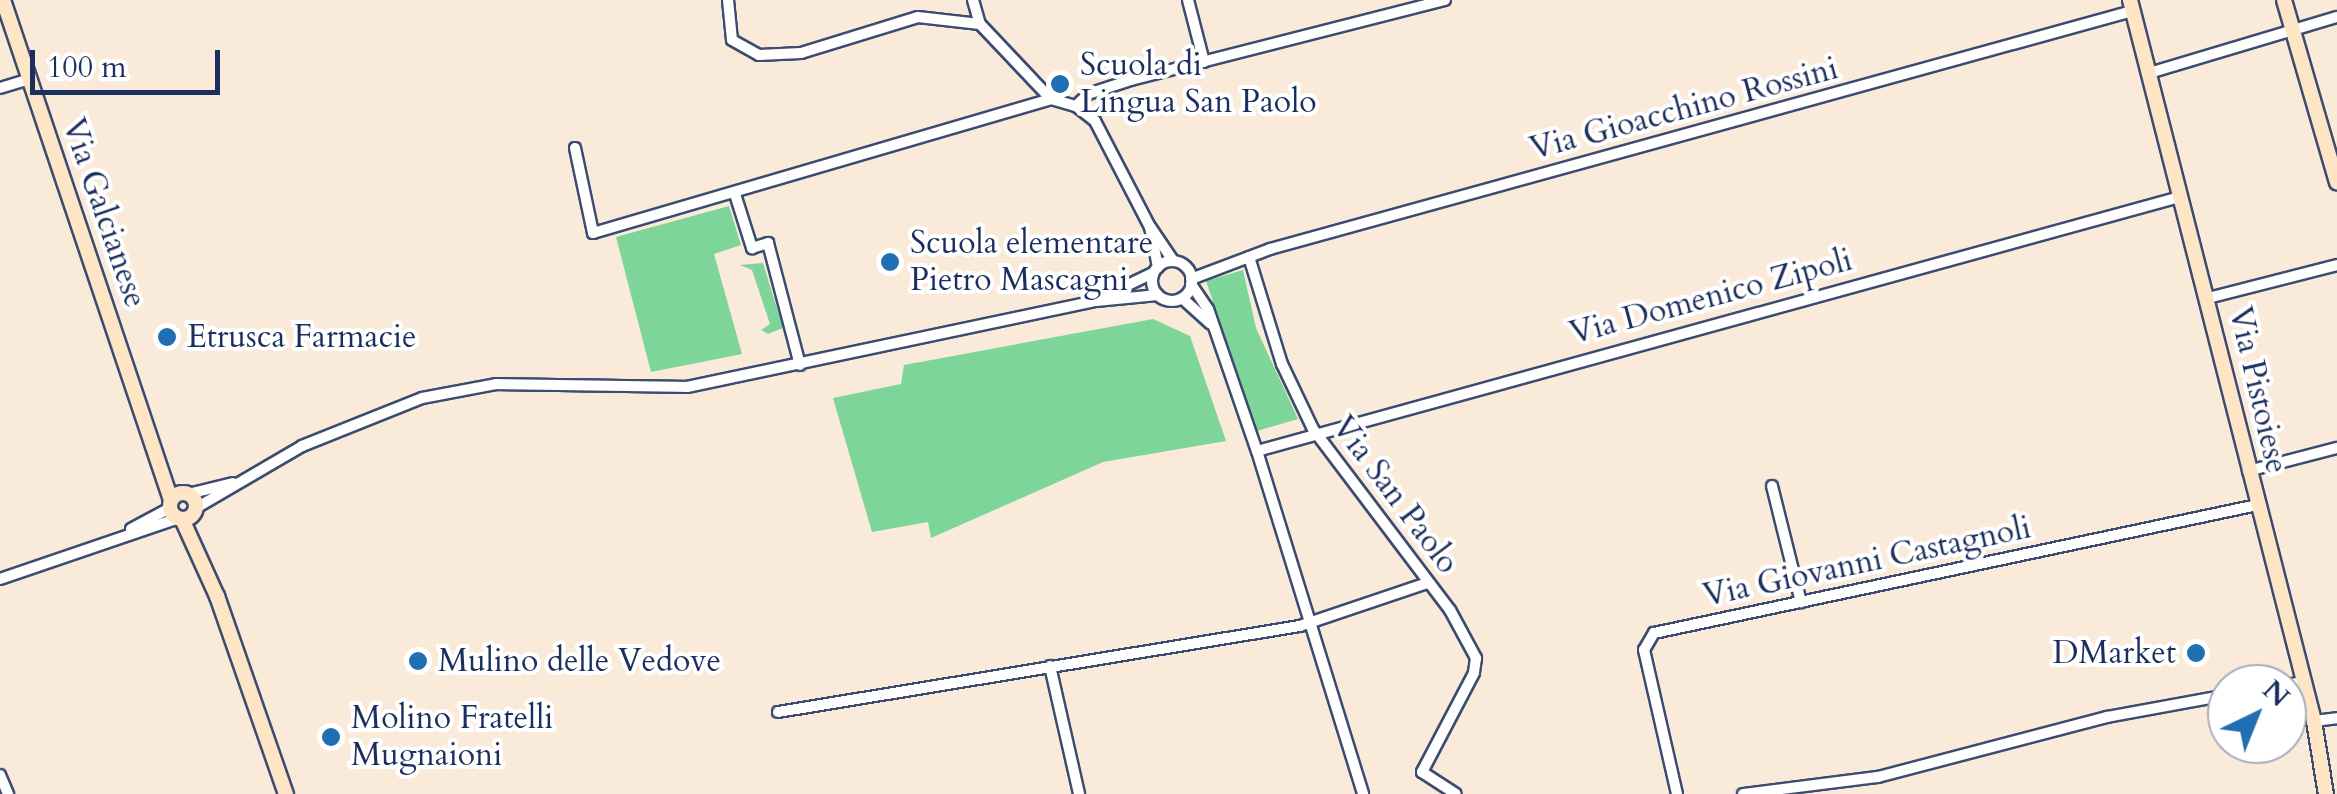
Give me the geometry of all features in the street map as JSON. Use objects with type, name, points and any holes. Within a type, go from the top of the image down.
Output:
[{"type":"street","name":"Via Galcianese","points":[[3,0],[154,444],[183,507],[286,794]]},
{"type":"street","points":[[728,0],[738,48],[776,57],[932,16],[980,24]]},
{"type":"street","points":[[932,16],[940,0]]},
{"type":"street","points":[[973,0],[980,24],[1051,100]]},
{"type":"street","points":[[1188,0],[1204,62]]},
{"type":"street","points":[[2284,0],[2337,182]]},
{"type":"street","points":[[1076,106],[1088,94],[1440,1]]},
{"type":"street","name":"Via Pistoiese","points":[[2131,6],[2208,298],[2291,664]]},
{"type":"street","name":"Via Gioacchino Rossini","points":[[1248,257],[2131,6]]},
{"type":"street","points":[[2149,73],[2337,18]]},
{"type":"street","points":[[0,88],[30,79]]},
{"type":"street","points":[[575,148],[593,233],[1051,100],[1076,106],[1104,136],[1150,228],[1191,281],[1213,328],[1314,622],[1363,794]]},
{"type":"street","points":[[735,194],[752,248],[768,243],[800,365]]},
{"type":"street","name":"Via Domenico Zipoli","points":[[1257,451],[2180,197]]},
{"type":"street","points":[[1150,228],[1158,294]]},
{"type":"street","points":[[1182,298],[1191,281],[1248,257]]},
{"type":"street","name":"Via San Paolo","points":[[1248,257],[1282,364],[1318,435],[1450,610],[1477,662],[1422,772],[1456,794]]},
{"type":"street","points":[[1096,301],[1172,261]]},
{"type":"street","points":[[2208,298],[2337,265]]},
{"type":"street","points":[[0,579],[124,534],[352,422],[422,398],[496,384],[688,387],[1096,301],[1158,294],[1182,298],[1213,328]]},
{"type":"street","points":[[2248,471],[2337,448]]},
{"type":"street","points":[[1772,486],[1801,602]]},
{"type":"street","name":"Via Giovanni Castagnoli","points":[[1677,794],[1645,638],[2257,505]]},
{"type":"street","points":[[778,712],[1314,622],[1427,582]]},
{"type":"street","points":[[1050,666],[1079,794]]},
{"type":"street","points":[[1743,794],[1878,777],[2106,718],[2207,699]]},
{"type":"street","name":"Via Pistoiese","points":[[2307,707],[2314,721],[2326,794]]},
{"type":"street","points":[[2314,721],[2337,718]]},
{"type":"street","points":[[0,774],[8,794]]},
{"type":"green space","points":[[729,206],[741,245],[714,254],[742,354],[651,372],[616,237]]},
{"type":"green space","points":[[763,263],[783,328],[768,334],[761,330],[770,324],[752,270],[740,265]]},
{"type":"green space","points":[[1243,270],[1256,328],[1298,419],[1257,431],[1206,281]]},
{"type":"green space","points":[[1153,319],[1190,336],[1226,441],[1103,462],[931,538],[928,522],[872,532],[833,398],[901,384],[904,365]]},
{"type":"place","name":"Scuola di Lingua San Paolo","points":[[1060,84]]},
{"type":"place","name":"Scuola elementare Pietro Mascagni","points":[[890,262]]},
{"type":"place","name":"Etrusca Farmacie","points":[[167,337]]},
{"type":"place","name":"DMarket","points":[[2196,653]]},
{"type":"place","name":"Mulino delle Vedove","points":[[418,661]]},
{"type":"place","name":"Molino Fratelli Mugnaioni","points":[[331,737]]}]
